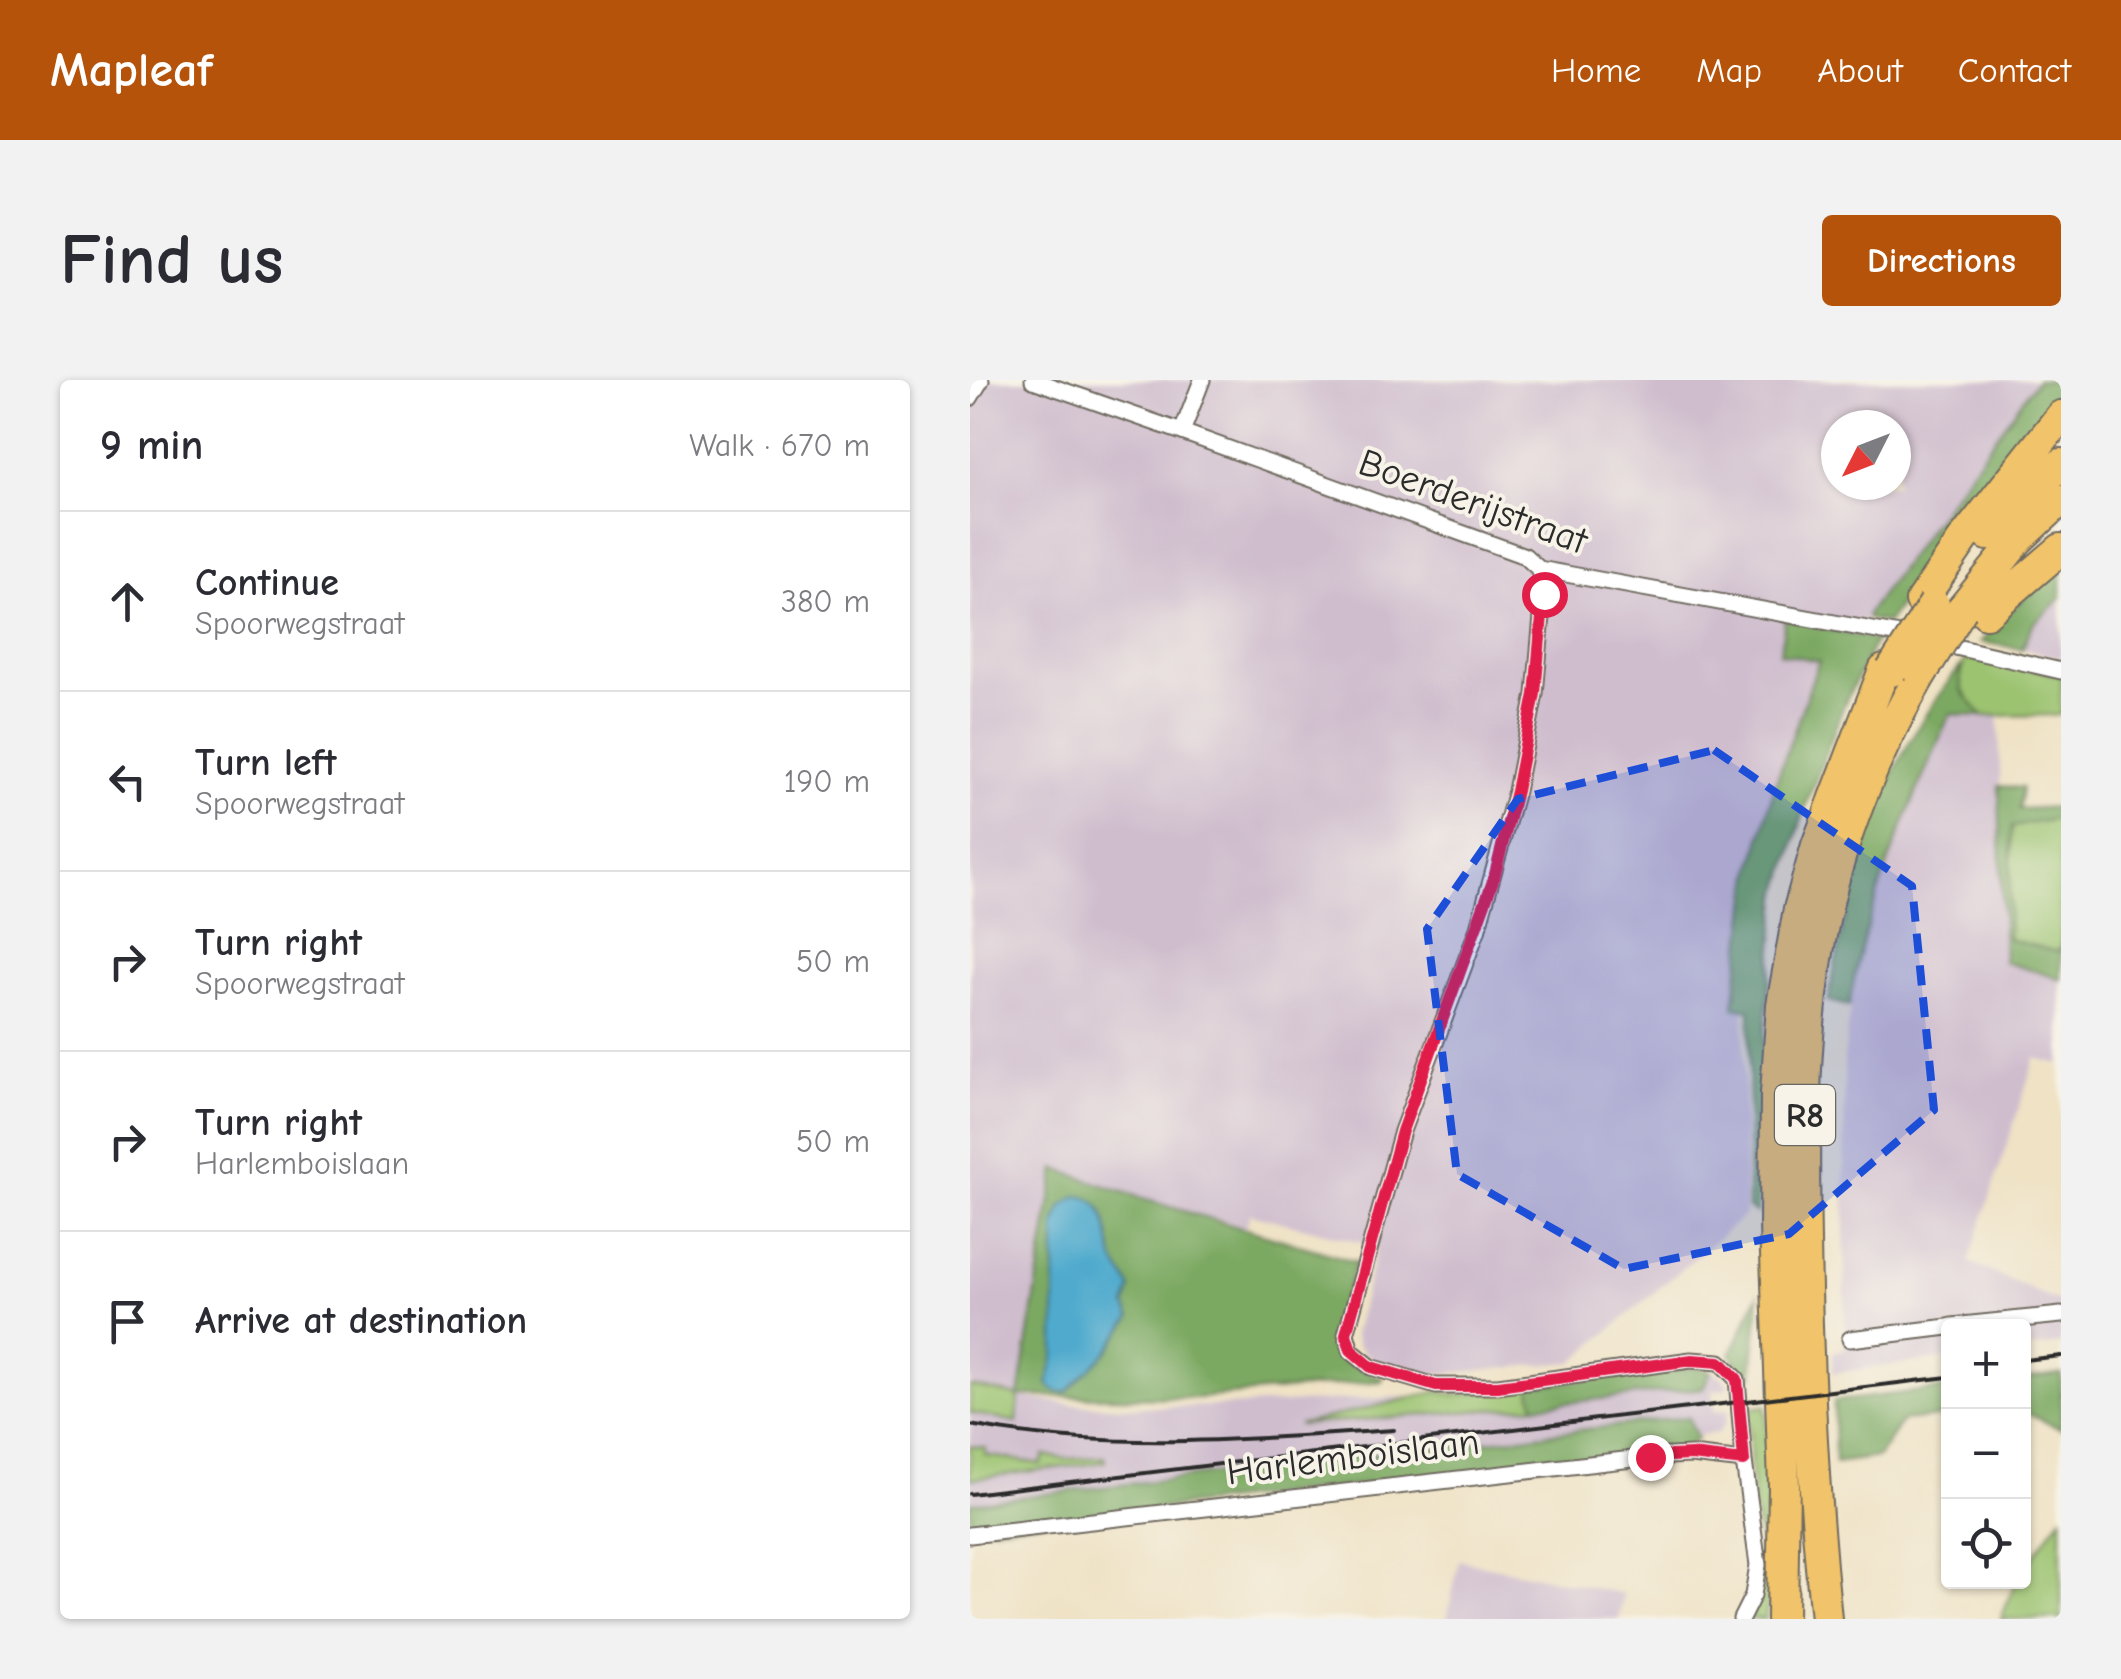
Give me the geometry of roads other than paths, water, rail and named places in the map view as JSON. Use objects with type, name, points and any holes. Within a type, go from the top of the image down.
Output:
[{"type":"highway","points":[[1951,607],[1965,537],[2061,416]]},
{"type":"highway","name":"R8","points":[[1826,1619],[1806,1340],[1804,1166],[1811,1012],[1824,916],[1848,833],[1906,679],[2007,514],[2061,464]]},
{"type":"highway","name":"R8","points":[[1951,607],[2061,500]]},
{"type":"highway","points":[[1906,679],[1896,638],[2061,549]]},
{"type":"highway","name":"R8","points":[[1782,1619],[1784,1486],[1776,1093],[1782,1005],[1817,845],[1872,703],[1906,679]]},
{"type":"street","points":[[970,398],[981,380]]},
{"type":"street","name":"Boerderijstraat","points":[[1032,380],[1519,554],[1539,569],[1925,640],[2061,671]]},
{"type":"street","points":[[1182,432],[1202,380]]},
{"type":"street","points":[[1539,569],[1544,594],[1535,694],[1516,791],[1477,931],[1402,1131],[1346,1324],[1348,1344],[1371,1367],[1460,1389],[1692,1360],[1720,1362],[1737,1379],[1758,1565],[1756,1586],[1740,1619]]},
{"type":"street","points":[[2018,1319],[2061,1314]]},
{"type":"street","points":[[1850,1339],[1941,1328]]},
{"type":"street","name":"Harlemboislaan","points":[[970,1535],[1650,1457],[1691,1455],[1744,1461]]},
{"type":"water","points":[[1078,1196],[1089,1198],[1102,1211],[1115,1261],[1131,1289],[1126,1306],[1131,1318],[1107,1352],[1068,1391],[1059,1392],[1048,1383],[1055,1354],[1055,1225],[1062,1206]]},
{"type":"railway","points":[[2031,1359],[2061,1356]]},
{"type":"railway","points":[[970,1494],[1941,1378]]},
{"type":"railway","points":[[970,1425],[1128,1441],[1394,1430]]}]
